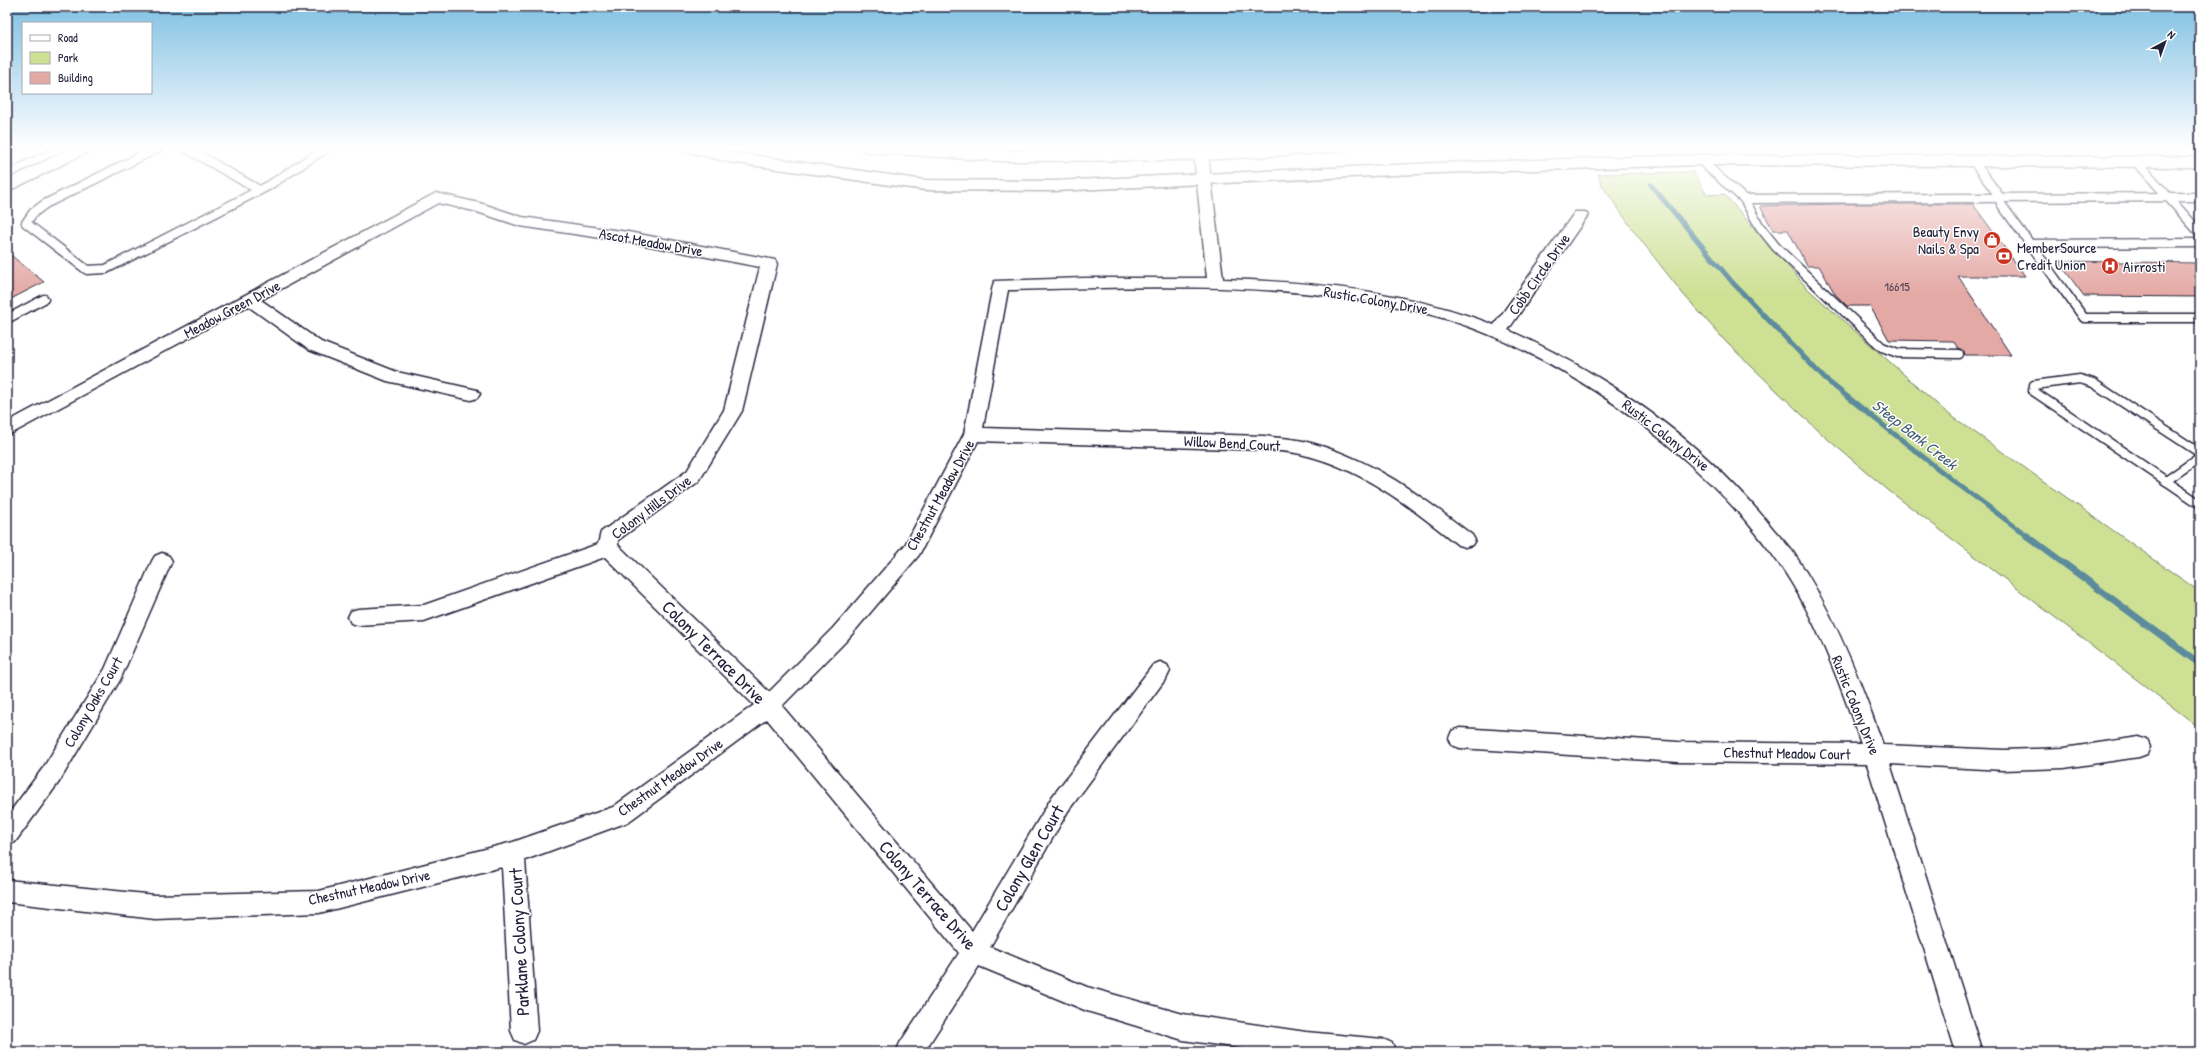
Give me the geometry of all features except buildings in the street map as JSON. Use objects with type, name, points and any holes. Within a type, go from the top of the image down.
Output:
[{"type":"street","points":[[1208,196],[1215,281]]},
{"type":"street","name":"Meadow Green Drive","points":[[7,430],[250,300],[436,198],[458,202]]},
{"type":"street","name":"Ascot Meadow Drive","points":[[458,202],[520,221],[628,237],[750,260]]},
{"type":"street","name":"Cobb Circle Drive","points":[[1497,333],[1580,215]]},
{"type":"street","name":"Colony Hills Drive","points":[[358,616],[424,613],[608,548],[608,537],[693,476],[733,411],[754,330],[768,264],[750,260]]},
{"type":"street","name":"Rustic Colony Drive","points":[[1001,284],[1215,281],[1284,286],[1389,299],[1444,312],[1497,333],[1553,359],[1596,383],[1674,438],[1710,468],[1752,514],[1789,562],[1820,622],[1852,690],[1876,754],[1969,1052]]},
{"type":"street","name":"Chestnut Meadow Drive","points":[[7,891],[155,908],[319,902],[514,853],[620,815],[768,706],[840,634],[912,550],[973,434],[1001,284]]},
{"type":"street","points":[[250,300],[315,346],[392,377],[471,394]]},
{"type":"street","name":"Willow Bend Court","points":[[973,434],[1264,443],[1304,448],[1342,461],[1384,481],[1422,506],[1466,540]]},
{"type":"street","name":"Colony Terrace Drive","points":[[608,548],[768,706],[974,952],[1087,999],[1183,1027],[1306,1045],[1383,1052]]},
{"type":"street","name":"Colony Oaks Court","points":[[7,834],[51,775],[113,674],[162,561]]},
{"type":"street","name":"Colony Glen Court","points":[[909,1052],[974,952],[1060,804],[1160,671]]},
{"type":"street","name":"Chestnut Meadow Court","points":[[1460,738],[1678,752],[1876,754],[2004,760],[2064,758],[2138,747]]},
{"type":"street","name":"Parklane Colony Court","points":[[514,853],[524,1031]]},
{"type":"lane","points":[[61,196],[33,213],[26,223],[87,270],[106,269],[247,196]]},
{"type":"lane","points":[[1741,196],[1760,227],[1776,247],[1864,333],[1882,347],[1898,353],[1959,354]]},
{"type":"lane","points":[[1744,199],[1963,196]]},
{"type":"lane","points":[[1999,196],[2001,204],[2084,318],[2200,318]]},
{"type":"lane","points":[[2070,196],[2200,197]]},
{"type":"lane","points":[[2168,197],[2200,233]]},
{"type":"lane","points":[[2030,244],[2200,243]]},
{"type":"lane","points":[[7,319],[44,300]]},
{"type":"lane","points":[[2200,453],[2093,384],[2080,379],[2034,385],[2033,391],[2200,504]]},
{"type":"lane","points":[[2166,481],[2200,457]]},
{"type":"green space","points":[[1610,196],[1726,196],[1808,289],[1946,412],[2200,592],[2200,728],[1888,490],[1824,436],[1727,343],[1683,294],[1636,234]]},
{"type":"waterway","name":"Steep Bank Creek","points":[[1661,196],[1733,283],[1825,379],[1951,479],[2029,537]]},
{"type":"waterway","name":"Steep Bank Creek","points":[[2027,536],[2200,664]]},
{"type":"place","name":"Beauty Envy Nails & Spa","points":[[1992,240]]},
{"type":"place","name":"MemberSource Credit Union","points":[[2004,256]]},
{"type":"place","name":"Airrosti","points":[[2110,266]]}]
